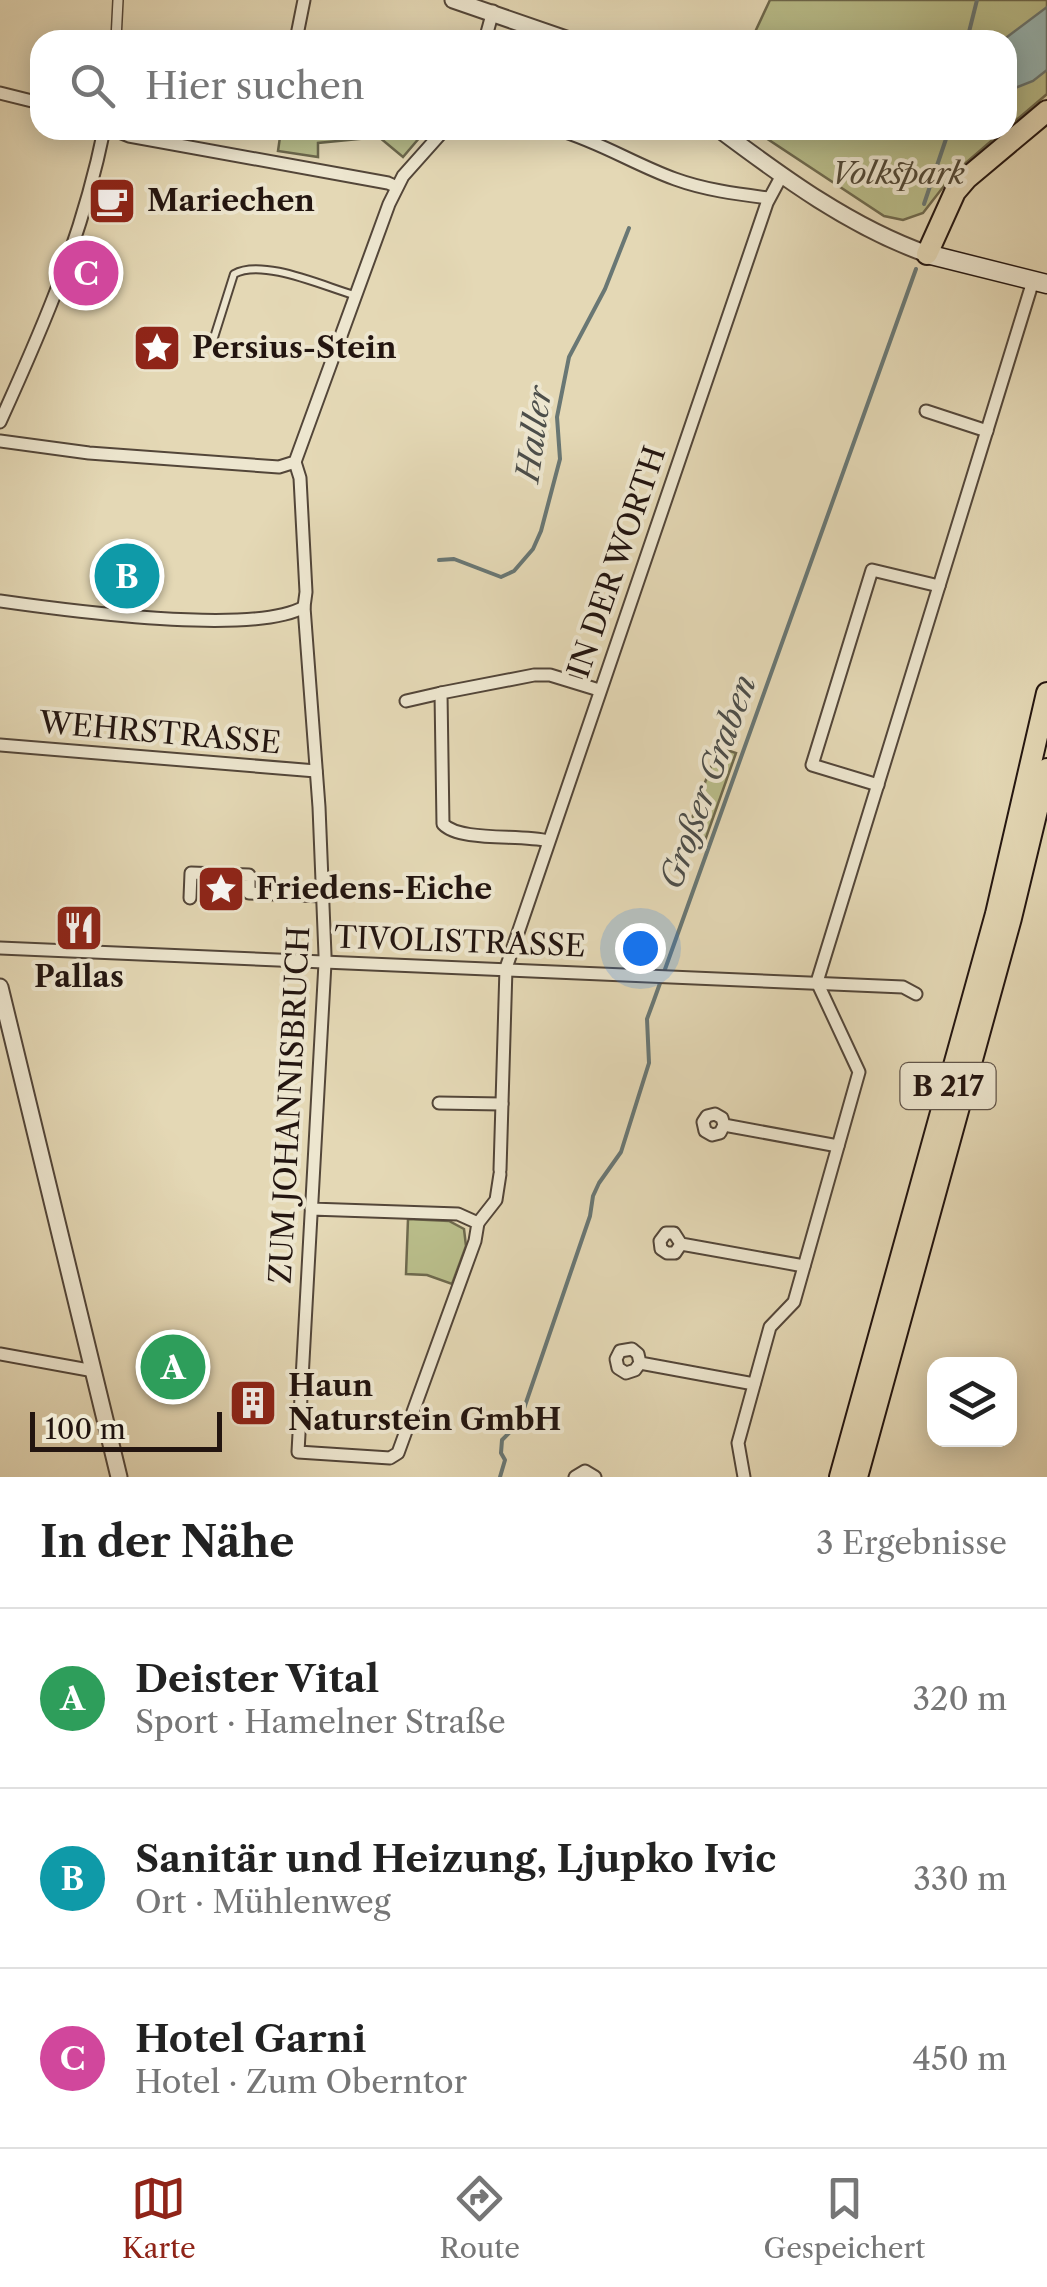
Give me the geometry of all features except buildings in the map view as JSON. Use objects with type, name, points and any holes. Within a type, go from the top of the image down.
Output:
[{"type":"highway","points":[[1017,137],[1047,112]]},
{"type":"highway","points":[[927,254],[955,192],[1013,140]]},
{"type":"highway","name":"B 217","points":[[840,1477],[996,914],[1047,693]]},
{"type":"highway","name":"B 217","points":[[857,1477],[1046,780]]},
{"type":"main road","points":[[927,254],[1040,283]]},
{"type":"street","points":[[116,30],[118,0]]},
{"type":"street","points":[[298,30],[304,0]]},
{"type":"street","points":[[454,0],[543,30]]},
{"type":"street","points":[[488,30],[493,11]]},
{"type":"street","points":[[0,93],[30,100]]},
{"type":"street","points":[[0,422],[72,255],[102,140]]},
{"type":"street","points":[[152,140],[388,183],[397,188]]},
{"type":"street","points":[[0,441],[119,456],[279,467],[295,462],[397,188],[436,140]]},
{"type":"street","points":[[587,140],[676,180],[768,198]]},
{"type":"street","points":[[734,140],[873,231],[927,254]]},
{"type":"street","name":"IN DER WORTH","points":[[478,1222],[496,1200],[500,1172],[506,968],[768,198],[782,174]]},
{"type":"street","points":[[744,1477],[738,1443],[770,1327],[794,1302],[859,1072],[816,982],[987,430],[1040,283]]},
{"type":"street","points":[[926,411],[987,430]]},
{"type":"street","name":"ZUM JOHANNISBRUCH","points":[[295,462],[301,496],[325,962],[298,1452],[390,1458],[398,1454],[475,1242],[478,1222]]},
{"type":"street","points":[[878,785],[812,765],[872,570],[939,586]]},
{"type":"street","points":[[0,601],[216,621],[258,618],[304,607]]},
{"type":"street","points":[[406,701],[534,675],[550,675],[599,690]]},
{"type":"street","points":[[441,694],[443,824],[458,833],[532,837],[548,842]]},
{"type":"street","name":"WEHRSTRASSE","points":[[0,745],[316,771]]},
{"type":"street","points":[[190,898],[191,873],[249,875],[248,893],[324,896]]},
{"type":"street","name":"TIVOLISTRASSE","points":[[0,948],[662,974],[903,987],[916,994]]},
{"type":"street","points":[[0,987],[119,1477]]},
{"type":"street","points":[[438,1103],[502,1104]]},
{"type":"street","points":[[724,1125],[838,1146]]},
{"type":"street","points":[[312,1208],[458,1214],[478,1222]]},
{"type":"street","points":[[681,1244],[804,1266]]},
{"type":"street","points":[[0,1354],[94,1372]]},
{"type":"street","points":[[640,1362],[754,1384]]},
{"type":"street","points":[[575,1477],[585,1470],[595,1477]]},
{"type":"lane","points":[[211,348],[234,274],[240,270],[268,269],[356,296]]},
{"type":"green space","name":"Volkspark","points":[[770,0],[1047,0],[1047,94],[1017,120],[1017,30],[756,30]]},
{"type":"green space","points":[[280,140],[348,140],[318,143],[318,157],[278,151]]},
{"type":"green space","points":[[383,140],[417,140],[403,157]]},
{"type":"green space","name":"Volkspark","points":[[769,140],[992,140],[954,173],[923,213],[903,220],[884,216]]},
{"type":"green space","points":[[718,747],[736,753],[702,849],[681,848]]},
{"type":"green space","points":[[408,1219],[449,1221],[464,1229],[466,1246],[452,1284],[427,1275],[406,1274]]},
{"type":"water","points":[[1047,7],[1047,70],[1017,87],[1017,30]]},
{"type":"waterway","name":"Haller","points":[[970,30],[977,0]]},
{"type":"waterway","name":"Haller","points":[[924,204],[946,140]]},
{"type":"waterway","name":"Haller","points":[[439,560],[454,559],[501,577],[514,571],[533,549],[560,459],[557,417],[569,357],[605,289],[629,228]]},
{"type":"waterway","name":"Großer Graben","points":[[500,1477],[505,1460],[502,1440],[519,1423],[590,1216],[593,1196],[621,1152],[649,1063],[647,1019],[916,269]]},
{"type":"place","name":"Mariechen","points":[[112,201]]},
{"type":"place","name":"Hotel Garni","points":[[86,273]]},
{"type":"place","name":"Persius-Stein","points":[[157,348]]},
{"type":"place","name":"Sanitär und Heizung, Ljupko Ivic","points":[[127,576]]},
{"type":"place","name":"Friedens-Eiche","points":[[221,889]]},
{"type":"place","name":"Pallas","points":[[79,928]]},
{"type":"place","name":"Deister Vital","points":[[173,1367]]},
{"type":"place","name":"Haun Naturstein GmbH","points":[[253,1403]]}]
